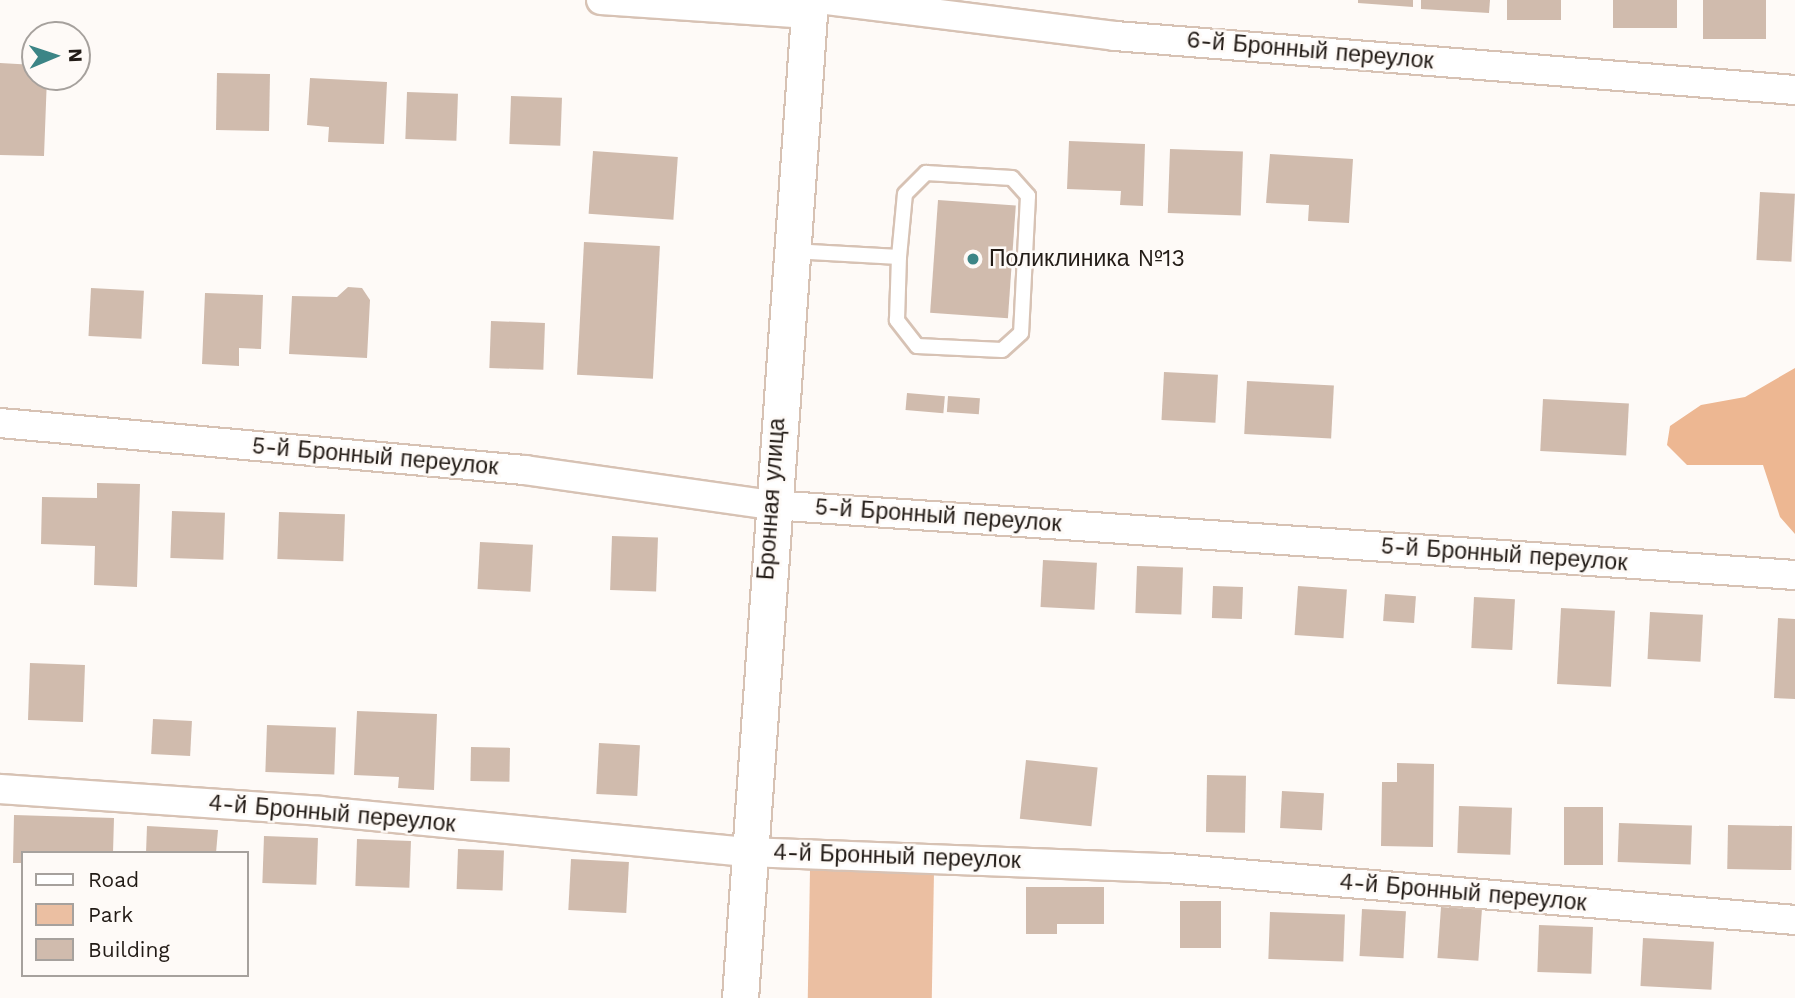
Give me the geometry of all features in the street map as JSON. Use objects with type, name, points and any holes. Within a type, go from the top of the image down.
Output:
[{"type":"street","name":"6-й Бронный переулок","points":[[601,0],[815,5],[1115,36],[1795,90]]},
{"type":"street","name":"Бронная улица","points":[[740,998],[771,505],[791,251],[815,5]]},
{"type":"street","name":"5-й Бронный переулок","points":[[0,423],[525,470],[771,505],[1795,575]]},
{"type":"street","name":"4-й Бронный переулок","points":[[0,789],[320,811],[748,852],[1167,868],[1795,920]]},
{"type":"lane","points":[[926,173],[1012,178],[1028,196],[1020,333],[1002,350],[917,346],[897,320],[899,257],[905,194],[926,173]]},
{"type":"lane","points":[[791,251],[899,257]]},
{"type":"green space","points":[[810,870],[934,872],[932,998],[808,998]]},
{"type":"shaded area","points":[[1795,368],[1795,534],[1780,517],[1763,465],[1687,465],[1667,445],[1670,426],[1701,405],[1745,397]]},
{"type":"building","points":[[1358,0],[1413,0],[1413,7],[1358,3]]},
{"type":"building","points":[[1421,0],[1490,0],[1489,13],[1421,9]]},
{"type":"building","points":[[1507,0],[1561,0],[1561,20],[1507,20]]},
{"type":"building","points":[[1613,0],[1677,0],[1677,28],[1613,28]]},
{"type":"building","points":[[1703,0],[1766,0],[1766,39],[1703,39]]},
{"type":"building","points":[[0,63],[21,64],[21,91],[46,91],[44,156],[0,155]]},
{"type":"building","points":[[217,73],[270,74],[269,131],[216,130]]},
{"type":"building","points":[[310,78],[387,82],[384,144],[328,142],[329,127],[307,125]]},
{"type":"building","points":[[407,92],[458,94],[456,141],[405,139]]},
{"type":"building","points":[[511,96],[562,98],[560,146],[509,144]]},
{"type":"building","points":[[1069,141],[1145,144],[1143,206],[1120,205],[1121,191],[1067,189]]},
{"type":"building","points":[[1170,149],[1243,152],[1241,216],[1168,213]]},
{"type":"building","points":[[593,151],[678,157],[673,220],[589,214]]},
{"type":"building","points":[[1270,154],[1353,159],[1349,223],[1308,221],[1309,205],[1266,203]]},
{"type":"building","points":[[1760,192],[1795,194],[1791,262],[1756,260]]},
{"type":"building","name":"Поликлиника №13","points":[[938,200],[1016,205],[1008,318],[930,313]]},
{"type":"building","points":[[584,242],[660,246],[653,379],[577,375]]},
{"type":"building","points":[[348,287],[362,288],[370,300],[367,358],[289,354],[292,296],[337,297]]},
{"type":"building","points":[[91,288],[144,291],[141,339],[88,336]]},
{"type":"building","points":[[205,293],[263,295],[261,349],[239,348],[239,366],[202,364]]},
{"type":"building","points":[[491,321],[545,323],[543,370],[489,368]]},
{"type":"building","points":[[1164,372],[1218,375],[1215,423],[1161,420]]},
{"type":"building","points":[[1247,381],[1334,386],[1331,438],[1244,434]]},
{"type":"building","points":[[907,393],[945,396],[943,413],[906,410]]},
{"type":"building","points":[[948,396],[980,398],[979,414],[947,412]]},
{"type":"building","points":[[1543,399],[1629,404],[1626,455],[1540,451]]},
{"type":"building","points":[[97,483],[140,484],[137,587],[94,585],[95,546],[41,544],[42,497],[97,498]]},
{"type":"building","points":[[172,511],[225,513],[223,560],[170,558]]},
{"type":"building","points":[[279,512],[345,514],[343,561],[277,559]]},
{"type":"building","points":[[612,536],[658,538],[656,592],[610,590]]},
{"type":"building","points":[[480,542],[533,545],[530,592],[478,589]]},
{"type":"building","points":[[1043,560],[1097,563],[1094,610],[1041,607]]},
{"type":"building","points":[[1137,566],[1183,568],[1181,615],[1135,613]]},
{"type":"building","points":[[1213,586],[1243,587],[1242,619],[1212,618]]},
{"type":"building","points":[[1298,586],[1347,589],[1343,638],[1295,635]]},
{"type":"building","points":[[1385,594],[1416,596],[1414,623],[1383,621]]},
{"type":"building","points":[[1474,597],[1515,599],[1512,650],[1471,648]]},
{"type":"building","points":[[1561,608],[1615,611],[1611,687],[1557,684]]},
{"type":"building","points":[[1650,612],[1703,615],[1700,662],[1648,659]]},
{"type":"building","points":[[1778,618],[1795,619],[1795,699],[1774,698]]},
{"type":"building","points":[[30,663],[85,665],[83,722],[28,720]]},
{"type":"building","points":[[357,711],[437,714],[434,790],[398,788],[399,777],[354,775]]},
{"type":"building","points":[[153,719],[192,721],[190,756],[151,754]]},
{"type":"building","points":[[267,725],[336,727],[334,774],[265,772]]},
{"type":"building","points":[[599,743],[640,745],[637,796],[596,794]]},
{"type":"building","points":[[471,747],[510,748],[509,782],[470,781]]},
{"type":"building","points":[[1026,760],[1098,768],[1091,826],[1020,819]]},
{"type":"building","points":[[1397,763],[1434,764],[1433,847],[1381,846],[1382,782],[1397,782]]},
{"type":"building","points":[[1207,775],[1246,776],[1245,833],[1206,832]]},
{"type":"building","points":[[1282,791],[1324,793],[1322,830],[1280,828]]},
{"type":"building","points":[[1459,806],[1512,808],[1510,855],[1457,853]]},
{"type":"building","points":[[1564,807],[1603,807],[1603,865],[1564,865]]},
{"type":"building","points":[[14,815],[114,818],[113,851],[21,851],[21,863],[13,863]]},
{"type":"building","points":[[1619,823],[1692,826],[1691,865],[1618,862]]},
{"type":"building","points":[[1728,825],[1792,826],[1791,870],[1727,869]]},
{"type":"building","points":[[147,826],[218,830],[216,851],[146,851]]},
{"type":"building","points":[[264,836],[318,838],[316,885],[262,883]]},
{"type":"building","points":[[357,839],[411,841],[409,888],[355,886]]},
{"type":"building","points":[[458,849],[504,851],[503,891],[457,889]]},
{"type":"building","points":[[571,859],[629,862],[626,913],[568,910]]},
{"type":"building","points":[[1026,887],[1104,887],[1104,924],[1057,924],[1057,934],[1026,934]]},
{"type":"building","points":[[1180,901],[1221,901],[1221,948],[1180,948]]},
{"type":"building","points":[[1441,907],[1482,910],[1478,961],[1437,958]]},
{"type":"building","points":[[1362,909],[1406,911],[1403,958],[1360,956]]},
{"type":"building","points":[[1270,912],[1345,915],[1343,962],[1268,959]]},
{"type":"building","points":[[1539,925],[1593,927],[1591,974],[1537,972]]},
{"type":"building","points":[[1643,938],[1714,942],[1711,990],[1640,986]]},
{"type":"place","name":"Поликлиника №13","points":[[973,259]]}]
